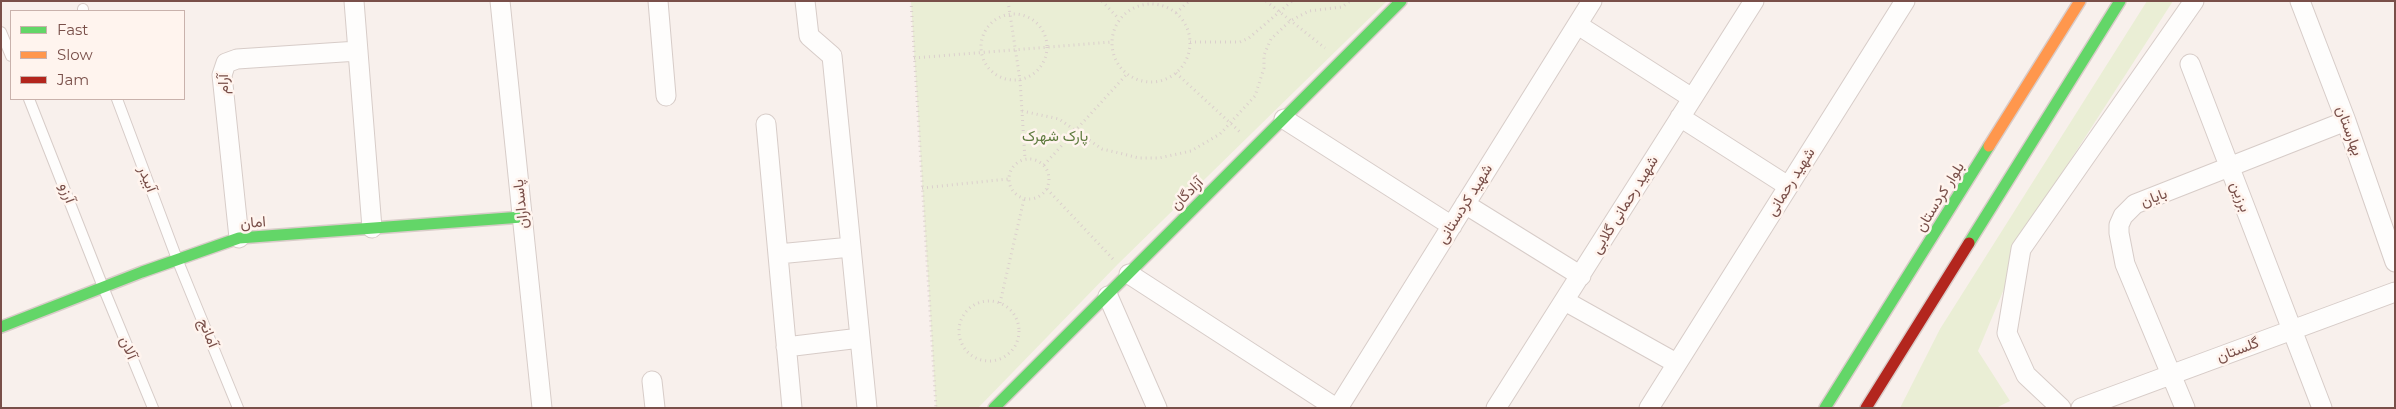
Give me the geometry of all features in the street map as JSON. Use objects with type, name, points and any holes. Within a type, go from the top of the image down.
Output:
[{"type":"street","points":[[354,1],[372,228]]},
{"type":"street","name":"پاسداران","points":[[500,1],[542,408]]},
{"type":"street","points":[[658,1],[666,96]]},
{"type":"street","points":[[805,1],[809,36],[832,56],[867,408]]},
{"type":"street","name":"آزادگان","points":[[994,408],[1402,1]]},
{"type":"street","name":"شهید کردستانی","points":[[1337,408],[1592,1]]},
{"type":"street","name":"شهید رحمانی گلابی","points":[[1496,408],[1754,1]]},
{"type":"street","name":"شهید رحمانی","points":[[1649,408],[1905,1]]},
{"type":"street","name":"بلوار کردستان","points":[[1825,408],[2080,1]]},
{"type":"street","points":[[1866,408],[2120,1]]},
{"type":"street","points":[[2061,408],[2026,375],[2006,333],[2021,249],[2194,1]]},
{"type":"street","name":"بهارستان","points":[[2300,1],[2346,121],[2395,262]]},
{"type":"street","points":[[1578,25],[1692,98]]},
{"type":"street","name":"آرام","points":[[239,238],[222,75],[226,63],[237,59],[358,51]]},
{"type":"street","name":"برزین","points":[[2190,64],[2322,408]]},
{"type":"street","points":[[1680,117],[1788,186]]},
{"type":"street","points":[[1284,118],[1452,226]]},
{"type":"street","name":"بایان","points":[[2184,408],[2125,264],[2119,225],[2123,216],[2135,204],[2229,169],[2346,121]]},
{"type":"street","points":[[766,124],[792,408]]},
{"type":"street","points":[[1465,204],[1581,276]]},
{"type":"street","name":"امان","points":[[1,327],[177,259],[239,238],[522,217]]},
{"type":"street","points":[[778,254],[851,247]]},
{"type":"street","points":[[1128,274],[1337,408]]},
{"type":"street","name":"گلستان","points":[[2081,408],[2395,292]]},
{"type":"street","points":[[1108,296],[1157,408]]},
{"type":"street","points":[[1565,301],[1676,363]]},
{"type":"street","points":[[786,347],[860,338]]},
{"type":"street","points":[[652,381],[655,408]]},
{"type":"lane","points":[[1,32],[10,54]]},
{"type":"lane","name":"آرزو","points":[[29,100],[103,288]]},
{"type":"lane","name":"آبیدر","points":[[117,100],[177,259]]},
{"type":"lane","name":"آمانج","points":[[177,259],[238,408]]},
{"type":"lane","name":"آلان","points":[[103,288],[153,408]]},
{"type":"path","points":[[911,1],[936,408]]},
{"type":"path","points":[[1008,1],[1020,80],[1025,159]]},
{"type":"path","points":[[1102,1],[1119,19]]},
{"type":"path","points":[[1176,12],[1188,1]]},
{"type":"path","points":[[1266,1],[1341,62]]},
{"type":"path","points":[[1190,42],[1240,42],[1249,38],[1281,13],[1292,1]]},
{"type":"path","points":[[1022,111],[1059,119],[1102,149],[1139,158],[1158,158],[1191,151],[1220,134],[1255,96],[1264,68],[1264,55],[1271,39],[1290,20],[1309,11],[1342,6],[1350,1]]},
{"type":"path","points":[[1151,2],[1176,12],[1185,23],[1190,42],[1185,62],[1176,73],[1164,80],[1151,82],[1137,80],[1118,65],[1113,54],[1111,42],[1113,30],[1119,19],[1128,10],[1151,2]]},
{"type":"path","points":[[1009,14],[1026,17],[1040,26],[1047,48],[1045,59],[1039,69],[1030,76],[1020,80],[1009,80],[990,71],[981,52],[984,32],[999,17],[1009,14]]},
{"type":"path","points":[[914,58],[1111,42]]},
{"type":"path","points":[[1176,73],[1242,134]]},
{"type":"path","points":[[1044,165],[1127,74]]},
{"type":"path","points":[[1025,159],[1032,159],[1044,165],[1049,176],[1047,189],[1038,198],[1024,199],[1013,192],[1008,179],[1013,166],[1025,159]]},
{"type":"path","points":[[922,188],[1008,179]]},
{"type":"path","points":[[1047,189],[1128,274]]},
{"type":"path","points":[[1000,303],[1024,199]]},
{"type":"path","points":[[990,300],[1000,303],[1014,315],[1018,324],[1017,343],[1004,357],[986,362],[976,359],[962,345],[958,335],[959,324],[963,314],[979,302],[990,300]]},
{"type":"green space","name":"پارک شهرک","points":[[911,1],[1387,1],[1118,264],[978,408],[936,408]]},
{"type":"green space","points":[[2147,1],[2173,1],[2035,215],[1978,351],[2010,401],[1996,408],[1900,408],[1940,329]]},
{"type":"traffic: fast","points":[[994,408],[1401,1]]},
{"type":"traffic: fast","points":[[1969,243],[2120,1]]},
{"type":"traffic: fast","points":[[1825,408],[1989,146]]},
{"type":"traffic: fast","points":[[1,327],[142,272],[239,238],[522,217]]},
{"type":"traffic: slow","points":[[1989,146],[2080,1]]},
{"type":"traffic: jam","points":[[1866,408],[1969,243]]}]
